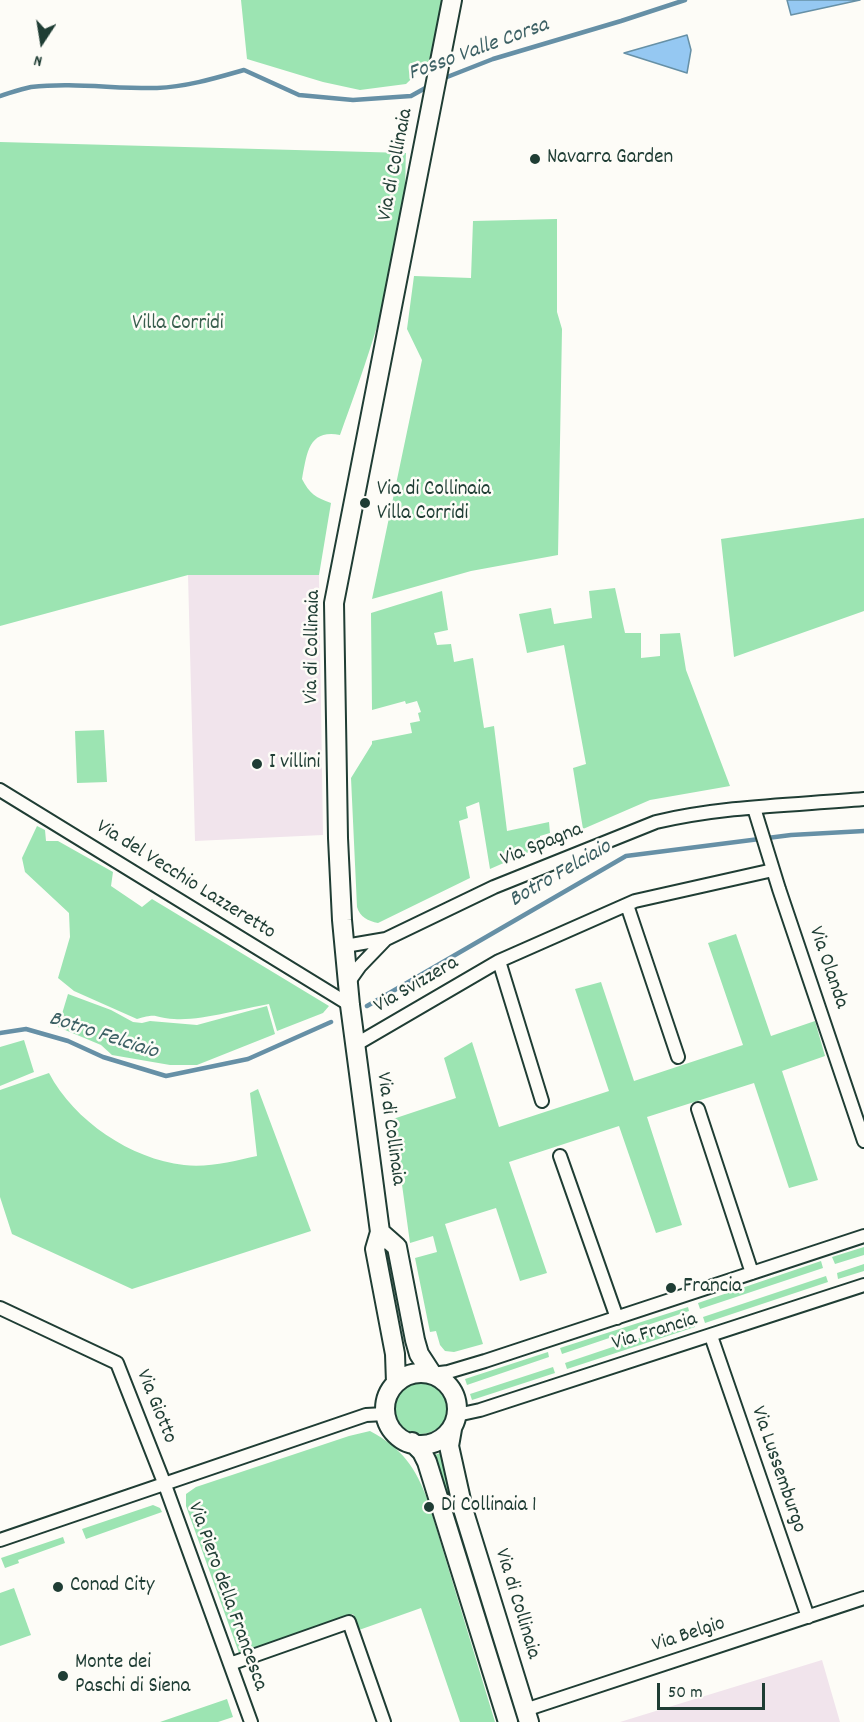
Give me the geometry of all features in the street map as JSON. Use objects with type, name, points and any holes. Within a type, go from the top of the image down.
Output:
[{"type":"street","name":"Via di Collinaia","points":[[396,1383],[395,1354],[375,1249],[380,1232],[350,1005],[342,920],[338,838],[334,603],[452,0]]},
{"type":"street","name":"Via del Vecchio Lazzeretto","points":[[0,790],[350,1005]]},
{"type":"street","name":"Via Spagna","points":[[345,945],[386,939],[494,886],[656,822],[677,817],[754,808],[864,800]]},
{"type":"street","name":"Via Olanda","points":[[754,808],[864,1141]]},
{"type":"street","name":"Via Svizzera","points":[[355,1045],[499,961],[635,901],[772,867]]},
{"type":"street","points":[[627,905],[678,1057]]},
{"type":"street","name":"Via Spagna","points":[[348,983],[360,966],[386,939]]},
{"type":"street","points":[[499,961],[542,1101]]},
{"type":"street","points":[[698,1109],[752,1273]]},
{"type":"street","name":"Via Francia","points":[[560,1156],[616,1318]]},
{"type":"street","points":[[380,1232],[397,1247],[419,1354],[432,1374],[448,1386],[453,1394],[454,1422],[435,1442],[424,1444],[412,1442],[395,1432],[385,1414],[387,1402],[396,1383],[412,1374],[432,1374]]},
{"type":"street","name":"Via Francia","points":[[432,1374],[448,1372],[485,1361],[864,1236]]},
{"type":"street","name":"Via Francia","points":[[454,1422],[480,1410],[864,1285]]},
{"type":"street","name":"Via Giotto","points":[[0,1308],[117,1363],[165,1485]]},
{"type":"street","name":"Via Lussemburgo","points":[[711,1336],[808,1617]]},
{"type":"street","points":[[0,1540],[366,1415],[385,1414]]},
{"type":"street","name":"Via di Collinaia","points":[[454,1422],[449,1446],[463,1509],[527,1716]]},
{"type":"street","name":"Via di Collinaia","points":[[412,1442],[422,1452],[427,1462],[508,1722]]},
{"type":"street","name":"Via Piero della Francesca","points":[[165,1485],[251,1722]]},
{"type":"street","name":"Via Belgio","points":[[527,1716],[864,1598]]},
{"type":"street","points":[[230,1664],[349,1622],[384,1722]]},
{"type":"shaded area","name":"I villini","points":[[188,575],[319,575],[323,835],[195,841]]},
{"type":"shaded area","points":[[822,1660],[840,1722],[620,1722]]},
{"type":"green space","points":[[241,0],[447,0],[436,55],[406,84],[360,90],[323,82],[247,59]]},
{"type":"green space","name":"Villa Corridi","points":[[0,142],[406,153],[405,201],[399,237],[386,295],[369,352],[340,435],[329,434],[315,440],[308,453],[302,479],[310,491],[331,503],[319,575],[188,575],[0,626]]},
{"type":"green space","points":[[557,219],[557,312],[562,329],[558,555],[471,571],[372,599],[422,360],[407,329],[414,276],[471,278],[473,221]]},
{"type":"green space","points":[[864,518],[864,611],[734,657],[721,539]]},
{"type":"green space","points":[[615,588],[625,633],[641,633],[641,658],[660,656],[660,634],[680,633],[686,670],[730,786],[650,800],[583,829],[573,768],[586,764],[564,645],[527,653],[519,614],[551,608],[554,624],[592,618],[589,591]]},
{"type":"green space","points":[[442,591],[448,630],[434,633],[437,645],[451,644],[454,662],[473,658],[484,728],[494,726],[507,831],[549,822],[550,833],[540,836],[540,847],[490,869],[479,802],[466,807],[468,818],[459,821],[470,878],[378,923],[365,918],[357,907],[351,778],[372,741],[412,733],[410,723],[420,721],[418,713],[421,712],[417,701],[406,704],[405,701],[372,710],[371,613]]},
{"type":"green space","points":[[104,730],[107,782],[77,783],[75,731]]},
{"type":"green space","points":[[37,826],[45,830],[46,841],[58,841],[113,872],[111,886],[142,907],[152,899],[329,1006],[323,1013],[277,1031],[269,1004],[196,1018],[174,1019],[153,1016],[137,1019],[74,991],[58,978],[70,937],[69,913],[25,872],[22,858]]},
{"type":"green space","points":[[736,934],[771,1036],[815,1021],[825,1056],[782,1071],[818,1180],[789,1188],[754,1083],[647,1117],[682,1225],[656,1233],[619,1126],[509,1162],[547,1273],[520,1281],[496,1208],[445,1224],[483,1344],[454,1352],[445,1351],[440,1345],[436,1331],[430,1332],[415,1258],[437,1252],[433,1236],[410,1243],[393,1119],[456,1098],[444,1058],[472,1042],[499,1127],[609,1091],[575,989],[601,982],[634,1081],[743,1045],[708,943]]},
{"type":"green space","points":[[68,994],[111,1010],[133,1022],[142,1023],[150,1021],[197,1025],[267,1006],[275,1034],[197,1065],[170,1065],[112,1055],[101,1045],[58,1027]]},
{"type":"green space","points":[[24,1040],[34,1072],[0,1086],[0,1047]]},
{"type":"green space","points":[[49,1073],[73,1107],[106,1135],[144,1155],[193,1166],[212,1165],[257,1156],[250,1093],[258,1089],[311,1231],[132,1289],[12,1234],[0,1197],[0,1090]]},
{"type":"green space","points":[[864,1247],[864,1255],[835,1264],[832,1257]]},
{"type":"green space","points":[[821,1261],[823,1268],[700,1309],[698,1303]]},
{"type":"green space","points":[[864,1264],[864,1271],[838,1279],[837,1273]]},
{"type":"green space","points":[[826,1276],[828,1282],[705,1323],[703,1317]]},
{"type":"green space","points":[[688,1307],[689,1311],[562,1354],[560,1348]]},
{"type":"green space","points":[[693,1320],[695,1327],[567,1369],[565,1363]]},
{"type":"green space","points":[[548,1352],[549,1357],[467,1385],[465,1379]]},
{"type":"green space","points":[[553,1367],[555,1373],[472,1400],[470,1394]]},
{"type":"green space","points":[[416,1382],[426,1382],[440,1389],[447,1408],[440,1427],[426,1434],[416,1434],[406,1430],[399,1423],[395,1413],[395,1403],[399,1393],[406,1386]]},
{"type":"green space","points":[[370,1431],[399,1452],[413,1469],[423,1489],[495,1722],[460,1722],[421,1608],[359,1630],[353,1614],[239,1653],[186,1506],[186,1494],[196,1487]]},
{"type":"green space","points":[[440,1453],[454,1507],[450,1509],[432,1456]]},
{"type":"green space","points":[[153,1505],[160,1508],[162,1512],[86,1539],[82,1529]]},
{"type":"green space","points":[[457,1515],[520,1722],[515,1722],[452,1516]]},
{"type":"green space","points":[[63,1537],[65,1543],[18,1560],[19,1563],[5,1568],[1,1558]]},
{"type":"green space","points":[[14,1588],[31,1635],[0,1646],[0,1593]]},
{"type":"green space","points":[[227,1699],[233,1717],[218,1722],[160,1722]]},
{"type":"water","points":[[787,0],[860,0],[791,15]]},
{"type":"water","points":[[687,35],[691,50],[687,73],[624,53]]},
{"type":"waterway","name":"Fosso Valle Corsa","points":[[442,79],[493,59],[685,0]]},
{"type":"waterway","name":"Fosso Valle Corsa","points":[[0,96],[27,88],[47,86],[141,88],[179,86],[244,70],[299,95],[353,100],[411,96],[429,86]]},
{"type":"waterway","name":"Botro Felciaio","points":[[367,1006],[626,856],[791,835],[864,831]]},
{"type":"waterway","name":"Botro Felciaio","points":[[0,1033],[26,1029],[68,1041],[103,1057],[166,1076],[248,1059],[331,1022]]},
{"type":"place","name":"Navarra Garden","points":[[535,159]]},
{"type":"place","name":"Via di Collinaia Villa Corridi","points":[[365,503]]},
{"type":"place","name":"I villini","points":[[257,764]]},
{"type":"place","name":"Francia","points":[[671,1288]]},
{"type":"place","name":"Di Collinaia 1","points":[[429,1507]]},
{"type":"place","name":"Conad City","points":[[58,1587]]},
{"type":"place","name":"Monte dei Paschi di Siena","points":[[63,1676]]}]
